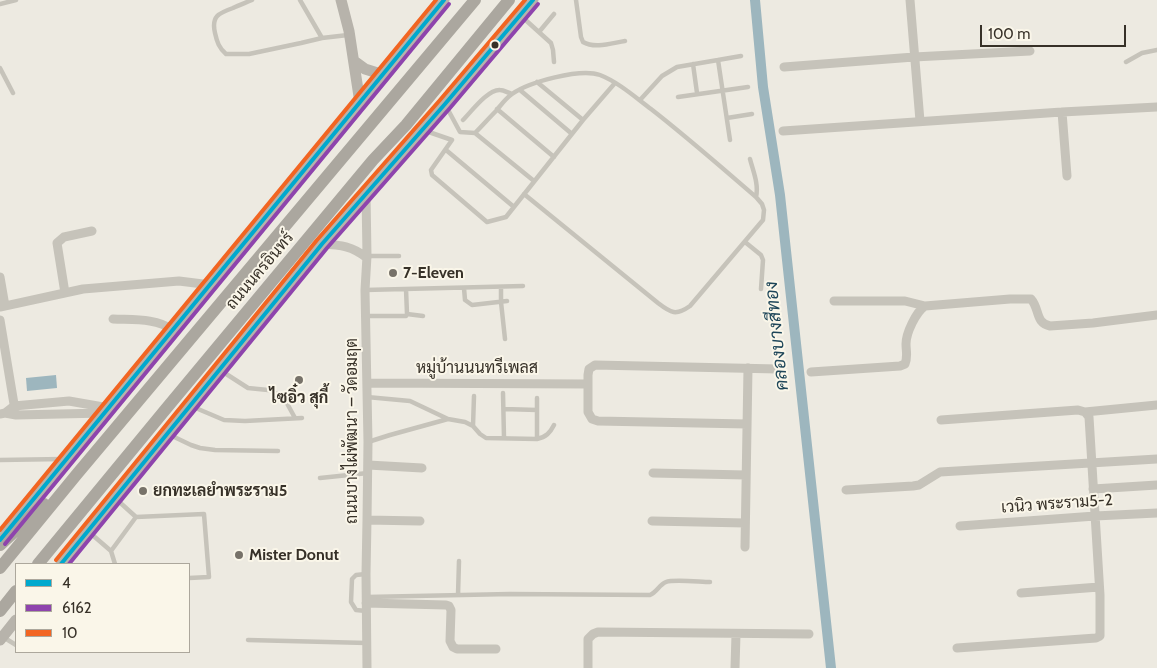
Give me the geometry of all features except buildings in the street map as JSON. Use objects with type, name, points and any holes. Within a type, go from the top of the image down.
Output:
[{"type":"main road","points":[[341,0],[354,61],[360,103]]},
{"type":"main road","name":"ถนนนครอินทร์","points":[[0,540],[444,0]]},
{"type":"main road","name":"ถนนนครอินทร์","points":[[0,568],[475,0]]},
{"type":"main road","name":"ถนนนครอินทร์","points":[[39,563],[215,349],[509,0]]},
{"type":"main road","name":"ถนนนครอินทร์","points":[[62,563],[322,244],[533,0]]},
{"type":"main road","points":[[354,61],[365,69],[384,74]]},
{"type":"main road","points":[[0,545],[77,474]]},
{"type":"main road","points":[[0,611],[15,592]]},
{"type":"main road","points":[[1,638],[15,621]]},
{"type":"street","points":[[910,0],[920,121]]},
{"type":"street","points":[[784,67],[914,57],[1030,51]]},
{"type":"street","points":[[783,131],[1157,107]]},
{"type":"street","points":[[1062,112],[1066,176]]},
{"type":"street","name":"ถนนบางไผ่พัฒนา – วัดอมฤต","points":[[366,194],[367,668]]},
{"type":"street","points":[[65,293],[57,243],[64,237],[92,231]]},
{"type":"street","points":[[322,244],[350,247],[367,257]]},
{"type":"street","points":[[0,277],[2,306],[83,289],[179,280],[211,285]]},
{"type":"street","points":[[834,302],[905,301],[925,306],[1030,299],[1035,303],[1043,325],[1050,326],[1157,315]]},
{"type":"street","points":[[811,372],[900,366],[904,364],[907,355],[906,342],[908,334],[916,315],[925,306]]},
{"type":"street","points":[[0,320],[15,411]]},
{"type":"street","points":[[113,320],[155,321],[165,324],[173,330]]},
{"type":"street","points":[[747,424],[598,421],[592,419],[588,412],[589,369],[595,365],[778,368]]},
{"type":"street","points":[[745,547],[748,368]]},
{"type":"street","name":"หมู่บ้านนนทรีเพลส","points":[[367,383],[588,384]]},
{"type":"street","points":[[2,414],[69,401],[107,411]]},
{"type":"street","points":[[941,420],[1078,410],[1085,412],[1157,405]]},
{"type":"street","points":[[15,411],[107,411]]},
{"type":"street","points":[[957,648],[1096,638],[1100,636],[1089,417],[1085,412]]},
{"type":"street","points":[[846,490],[919,485],[940,472],[1157,459]]},
{"type":"street","points":[[368,469],[422,468]]},
{"type":"street","points":[[653,473],[746,475]]},
{"type":"street","points":[[1093,489],[1157,485]]},
{"type":"street","name":"เวนิว พระราม5-2","points":[[960,526],[1157,513]]},
{"type":"street","points":[[368,520],[420,521]]},
{"type":"street","points":[[652,521],[745,523]]},
{"type":"street","points":[[1021,592],[1099,587]]},
{"type":"street","points":[[366,604],[449,606],[451,610],[450,641],[453,647],[457,649],[496,649]]},
{"type":"street","points":[[588,668],[588,639],[598,632],[809,634]]},
{"type":"street","points":[[735,668],[736,634]]},
{"type":"lane","points":[[0,4],[16,0]]},
{"type":"lane","points":[[252,0],[219,13],[215,19],[213,26],[217,44],[226,54],[249,54],[322,38],[349,35]]},
{"type":"lane","points":[[300,0],[322,38]]},
{"type":"lane","points":[[576,0],[583,42],[589,45],[597,45],[625,40]]},
{"type":"lane","points":[[539,32],[554,14]]},
{"type":"lane","points":[[520,15],[551,43],[554,62]]},
{"type":"lane","points":[[1126,62],[1142,53],[1157,50]]},
{"type":"lane","points":[[640,100],[662,76],[676,67],[741,56]]},
{"type":"lane","points":[[718,60],[730,140]]},
{"type":"lane","points":[[693,64],[697,93]]},
{"type":"lane","points":[[0,68],[13,94]]},
{"type":"lane","points":[[475,133],[512,94],[520,90],[556,77],[588,73],[600,75],[640,100],[685,135],[756,197],[762,204],[764,215],[763,220],[690,306],[683,311],[674,313],[658,304],[524,194]]},
{"type":"lane","points":[[538,82],[583,120]]},
{"type":"lane","points":[[422,130],[452,140],[431,170],[432,175],[487,222],[506,217],[615,83]]},
{"type":"lane","points":[[678,97],[748,86]]},
{"type":"lane","points":[[463,120],[494,90],[501,90],[512,94]]},
{"type":"lane","points":[[520,90],[572,134]]},
{"type":"lane","points":[[445,104],[460,132],[475,133],[534,181]]},
{"type":"lane","points":[[497,110],[554,157]]},
{"type":"lane","points":[[727,118],[752,114]]},
{"type":"lane","points":[[446,150],[514,207]]},
{"type":"lane","points":[[750,159],[757,185],[756,197]]},
{"type":"lane","points":[[745,242],[763,260],[761,289]]},
{"type":"lane","points":[[367,257],[399,256]]},
{"type":"lane","points":[[365,290],[523,286]]},
{"type":"lane","points":[[501,287],[505,339]]},
{"type":"lane","points":[[464,288],[465,300],[472,305],[507,301]]},
{"type":"lane","points":[[406,289],[407,314]]},
{"type":"lane","points":[[366,316],[406,316],[407,314],[423,316]]},
{"type":"lane","points":[[219,370],[248,388],[268,390],[283,396],[295,418]]},
{"type":"lane","points":[[503,393],[504,438]]},
{"type":"lane","points":[[473,426],[474,396]]},
{"type":"lane","points":[[367,397],[410,401],[448,419],[473,426],[486,438],[537,439],[545,437],[551,432],[554,425]]},
{"type":"lane","points":[[537,398],[537,439]]},
{"type":"lane","points":[[190,406],[224,420],[245,421],[302,418]]},
{"type":"lane","points":[[504,409],[537,410]]},
{"type":"lane","points":[[368,442],[448,419]]},
{"type":"lane","points":[[167,434],[200,448],[278,451]]},
{"type":"lane","points":[[0,460],[67,459]]},
{"type":"lane","points":[[320,478],[368,469]]},
{"type":"lane","points":[[114,498],[136,517],[204,514],[209,577],[190,578]]},
{"type":"lane","points":[[111,551],[136,517]]},
{"type":"lane","points":[[88,531],[111,551],[115,563]]},
{"type":"lane","points":[[458,595],[459,561]]},
{"type":"lane","points":[[366,574],[356,575],[352,579],[351,602],[356,610],[366,604],[458,595],[650,595],[668,581],[710,582]]},
{"type":"lane","points":[[1,638],[15,645]]},
{"type":"lane","points":[[248,640],[366,643]]},
{"type":"water","points":[[56,375],[57,388],[27,391],[26,378]]},
{"type":"waterway","name":"คลองบางสีทอง","points":[[755,0],[763,87],[780,195],[831,668]]},
{"type":"transit line","name":"10","points":[[0,530],[436,0]]},
{"type":"transit line","name":"4","points":[[0,540],[444,0]]},
{"type":"transit line","name":"10","points":[[56,560],[317,240],[525,0]]},
{"type":"transit line","name":"4","points":[[62,563],[322,244],[533,0]]},
{"type":"transit line","name":"6162","points":[[5,544],[449,4]]},
{"type":"transit line","name":"6162","points":[[70,563],[327,248],[538,4]]},
{"type":"place","name":"7-Eleven","points":[[393,273]]},
{"type":"place","name":"ไซอิ๋ว สุกี้","points":[[299,380]]},
{"type":"place","name":"ยกทะเลยำพระราม5","points":[[143,491]]},
{"type":"place","name":"Mister Donut","points":[[239,555]]}]
